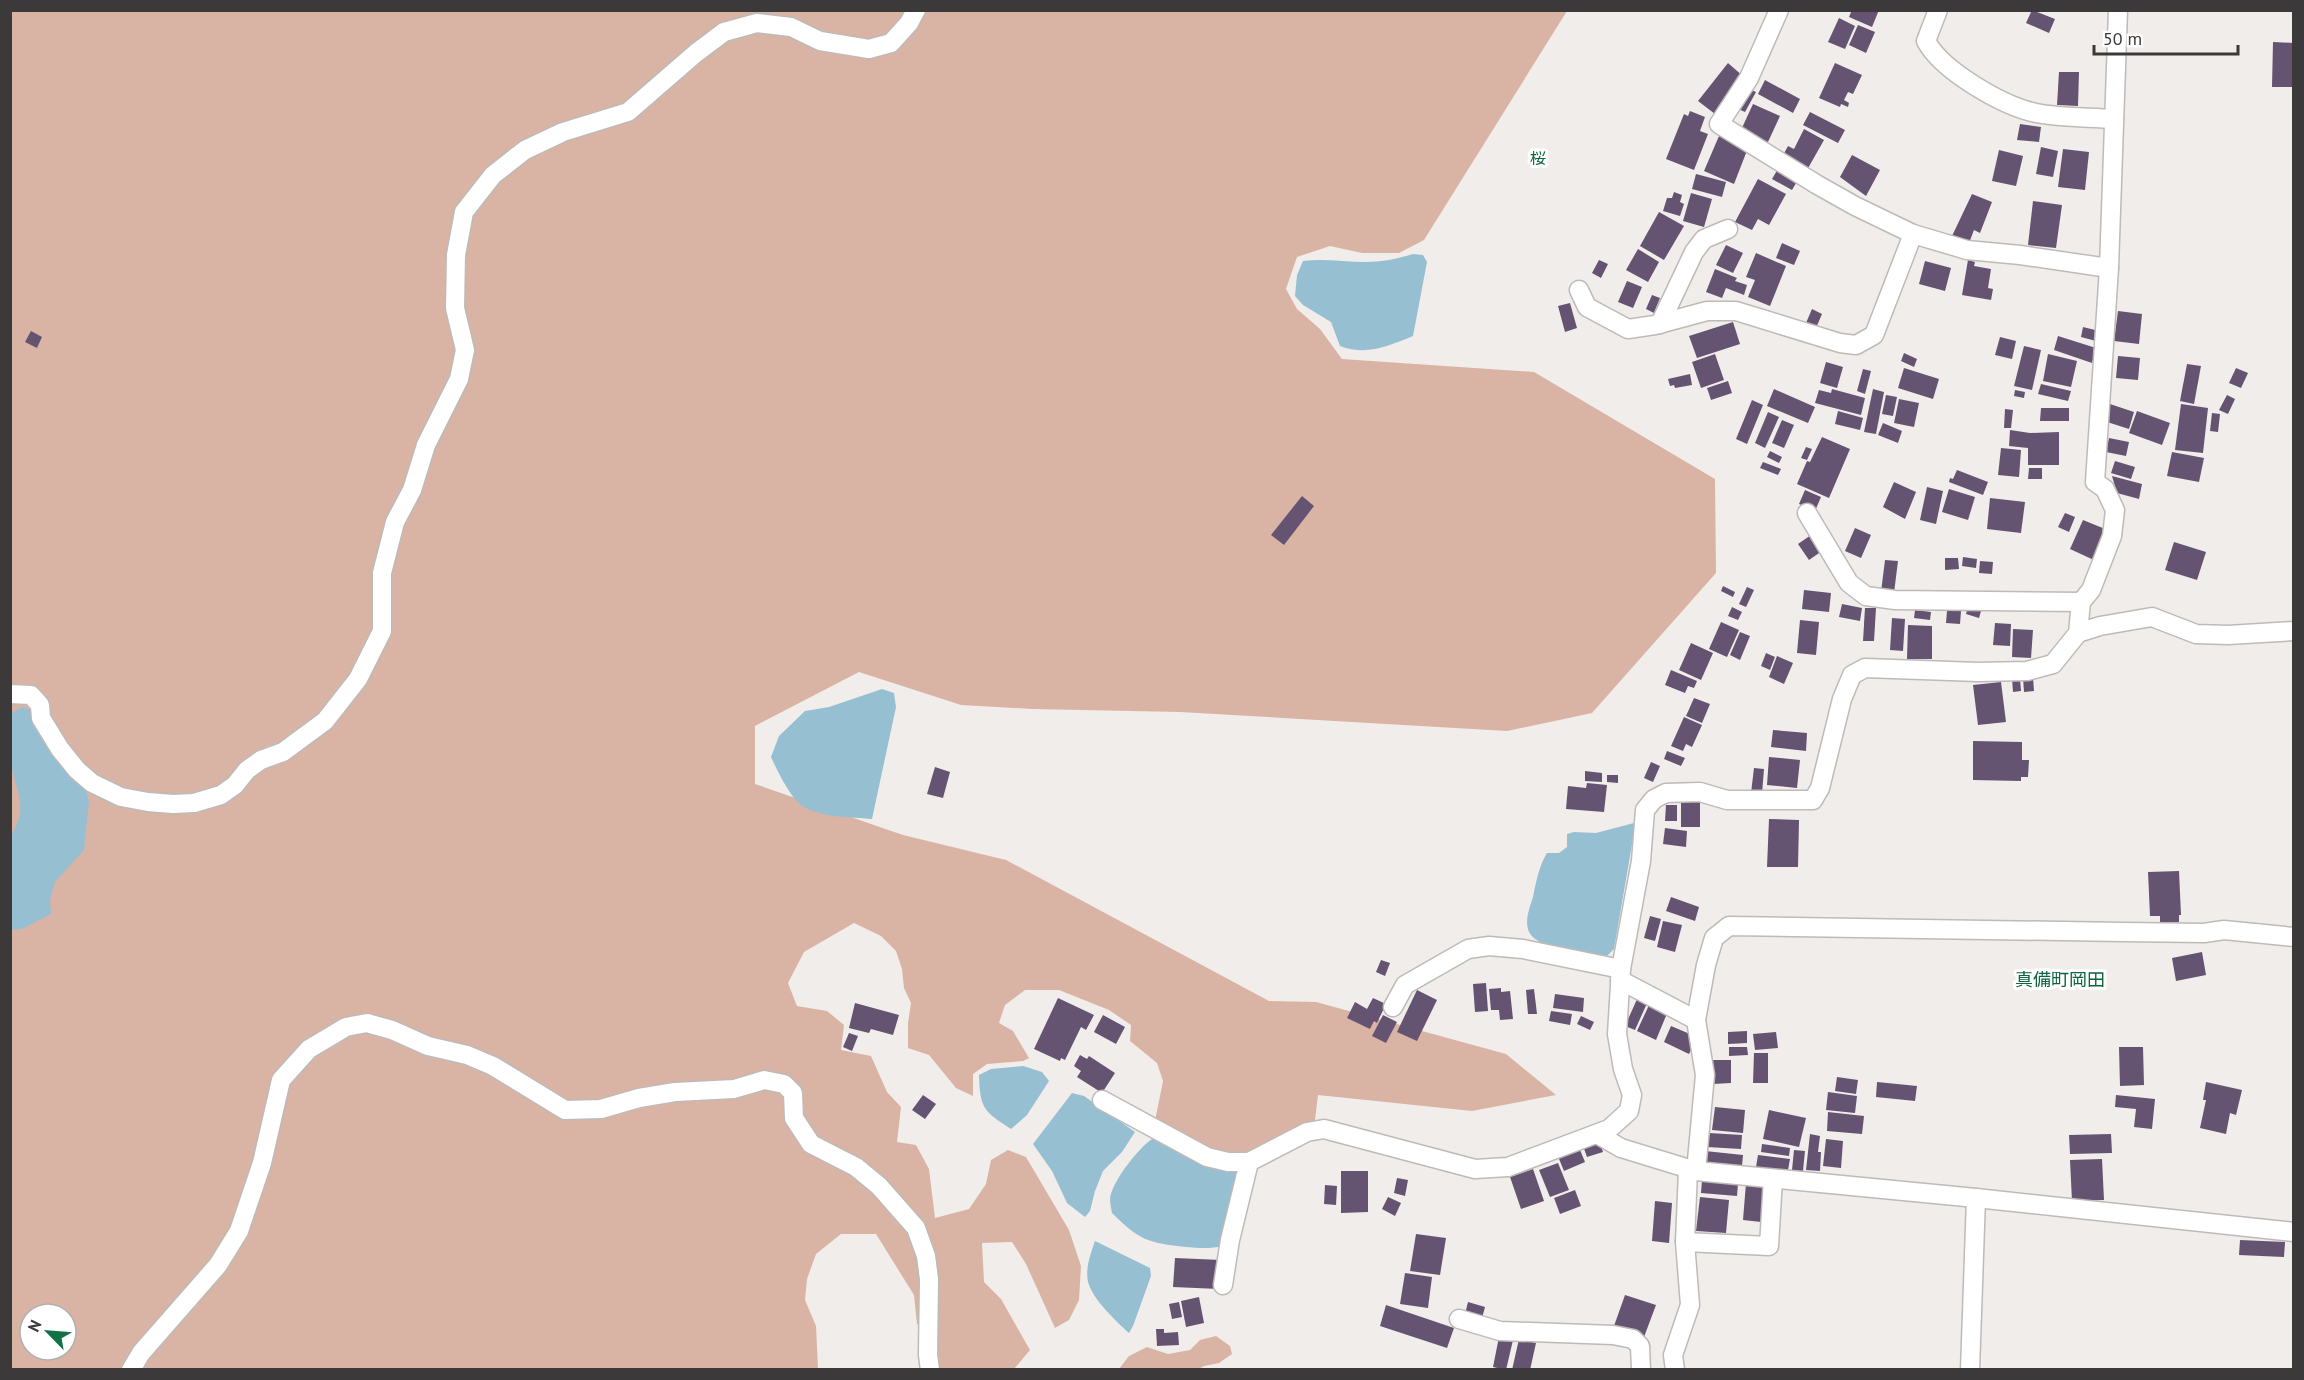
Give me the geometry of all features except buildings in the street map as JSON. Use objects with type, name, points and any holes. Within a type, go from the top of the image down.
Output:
[{"type":"street","points":[[10,694],[31,695],[40,705],[41,718],[60,749],[77,770],[92,783],[121,797],[148,802],[194,803],[221,795],[261,760],[283,752],[325,721],[358,679],[382,631],[382,573],[395,522],[412,490],[426,445],[459,379],[465,350],[455,308],[456,255],[464,212],[493,175],[525,150],[563,132],[628,112],[724,32],[757,23],[792,27],[820,41],[869,49],[891,43],[916,10]]},
{"type":"street","points":[[1779,10],[1749,78],[1719,124],[1826,189],[1913,234],[1967,250],[2109,268]]},
{"type":"street","points":[[1938,10],[1926,41],[1931,51],[1952,70],[1988,94],[2035,112],[2114,119]]},
{"type":"street","points":[[1102,1100],[1207,1157],[1228,1162],[1249,1162],[1307,1132],[1324,1129],[1475,1169],[1508,1167],[1609,1129],[1629,1111],[1632,1095],[1623,1069],[1617,1034],[1621,975],[1641,861],[1645,810],[1654,799],[1666,793],[1700,792],[1727,800],[1813,800],[1820,788],[1842,699],[1852,675],[1865,668],[2027,671],[2053,664],[2078,633],[2082,602],[2091,590],[2112,536],[2115,510],[2105,489],[2095,482],[2109,268],[2118,10]]},
{"type":"street","points":[[1660,324],[1694,252],[1704,238],[1728,230]]},
{"type":"street","points":[[1580,290],[1587,307],[1628,329],[1660,324],[1707,311],[1736,310],[1840,343],[1856,345],[1875,335],[1913,234]]},
{"type":"street","points":[[1807,513],[1849,583],[1866,596],[1895,600],[2082,602]]},
{"type":"street","points":[[2078,633],[2100,626],[2152,616],[2196,634],[2228,635],[2294,631]]},
{"type":"street","points":[[1675,1370],[1673,1355],[1690,1305],[1685,1242],[1705,1075],[1696,1020],[1706,965],[1714,938],[1729,926],[2204,933],[2223,930],[2294,938]]},
{"type":"street","points":[[1393,1007],[1405,985],[1468,949],[1489,946],[1523,949],[1621,975],[1696,1020]]},
{"type":"street","points":[[131,1370],[141,1353],[218,1265],[239,1231],[262,1163],[281,1080],[309,1049],[346,1027],[367,1023],[392,1030],[428,1046],[467,1055],[493,1066],[565,1110],[601,1109],[639,1098],[675,1092],[734,1089],[764,1080],[784,1084],[793,1093],[794,1118],[811,1144],[856,1167],[898,1206],[916,1228],[927,1256],[930,1370]]},
{"type":"street","points":[[1597,1134],[1621,1148],[1692,1171],[2294,1232]]},
{"type":"street","points":[[1222,1286],[1230,1240],[1249,1162]]},
{"type":"street","points":[[1685,1242],[1769,1246],[1773,1179]]},
{"type":"street","points":[[1970,1370],[1976,1198]]},
{"type":"street","points":[[1459,1319],[1500,1331],[1613,1335],[1633,1339],[1640,1346],[1641,1370]]},
{"type":"shaded area","points":[[10,11],[1567,11],[1424,240],[1399,253],[1362,253],[1330,246],[1297,257],[1286,289],[1297,309],[1320,329],[1342,359],[1534,372],[1715,479],[1716,573],[1592,713],[1507,731],[1180,712],[1032,709],[961,705],[859,672],[755,726],[755,784],[903,835],[1006,860],[1269,1001],[1316,1002],[1506,1054],[1556,1095],[1472,1111],[1318,1095],[1315,1120],[1260,1152],[1234,1154],[1208,1151],[1155,1121],[1163,1081],[1157,1063],[1130,1041],[1131,1025],[1109,1010],[1059,990],[1025,990],[1005,1005],[999,1023],[1013,1031],[1029,1058],[1023,1061],[987,1064],[973,1074],[973,1096],[956,1088],[929,1055],[908,1048],[911,1003],[904,988],[902,969],[896,951],[881,936],[854,923],[804,952],[788,983],[797,1006],[827,1011],[844,1025],[841,1050],[871,1056],[887,1092],[901,1107],[897,1142],[916,1145],[929,1169],[935,1218],[969,1209],[986,1184],[991,1160],[1008,1150],[1026,1157],[1069,1230],[1081,1266],[1079,1300],[1069,1320],[1055,1328],[1026,1264],[1012,1242],[982,1243],[984,1282],[1001,1299],[1030,1350],[1014,1369],[934,1369],[935,1324],[917,1324],[914,1295],[876,1234],[841,1234],[816,1254],[807,1279],[805,1300],[816,1326],[818,1369],[11,1369]]},
{"type":"shaded area","points":[[1216,1336],[1230,1346],[1232,1354],[1219,1363],[1199,1369],[1119,1369],[1129,1356],[1147,1347],[1168,1354],[1190,1350],[1200,1340]]},
{"type":"water","points":[[1413,254],[1423,255],[1427,262],[1413,336],[1395,343],[1368,350],[1340,346],[1331,322],[1303,305],[1295,296],[1297,275],[1303,261],[1371,262]]},
{"type":"water","points":[[882,689],[894,693],[896,707],[872,819],[829,815],[804,807],[789,792],[771,757],[779,736],[805,711],[829,707]]},
{"type":"water","points":[[23,707],[31,710],[40,736],[85,787],[89,801],[84,850],[55,882],[50,900],[51,914],[22,929],[11,930],[10,837],[19,815],[20,798],[10,754],[11,713]]},
{"type":"water","points":[[1634,823],[1614,949],[1607,956],[1575,953],[1550,947],[1532,936],[1528,929],[1527,917],[1538,874],[1547,853],[1559,853],[1567,847],[1567,834],[1596,833]]},
{"type":"water","points":[[1023,1066],[1042,1072],[1049,1081],[1027,1115],[1011,1129],[994,1118],[985,1108],[980,1095],[979,1075],[991,1069]]},
{"type":"water","points":[[1072,1093],[1084,1096],[1135,1132],[1122,1152],[1103,1171],[1090,1211],[1085,1217],[1067,1203],[1052,1171],[1033,1144]]},
{"type":"water","points":[[1152,1139],[1208,1167],[1239,1172],[1223,1246],[1195,1248],[1153,1242],[1137,1235],[1112,1213],[1110,1196],[1122,1172],[1134,1156]]},
{"type":"water","points":[[1095,1241],[1150,1268],[1151,1276],[1129,1333],[1100,1303],[1088,1282],[1088,1266]]},
{"type":"district","name":"桜","points":[[1538,158]]},
{"type":"district","name":"真備町岡田","points":[[2060,980]]}]
